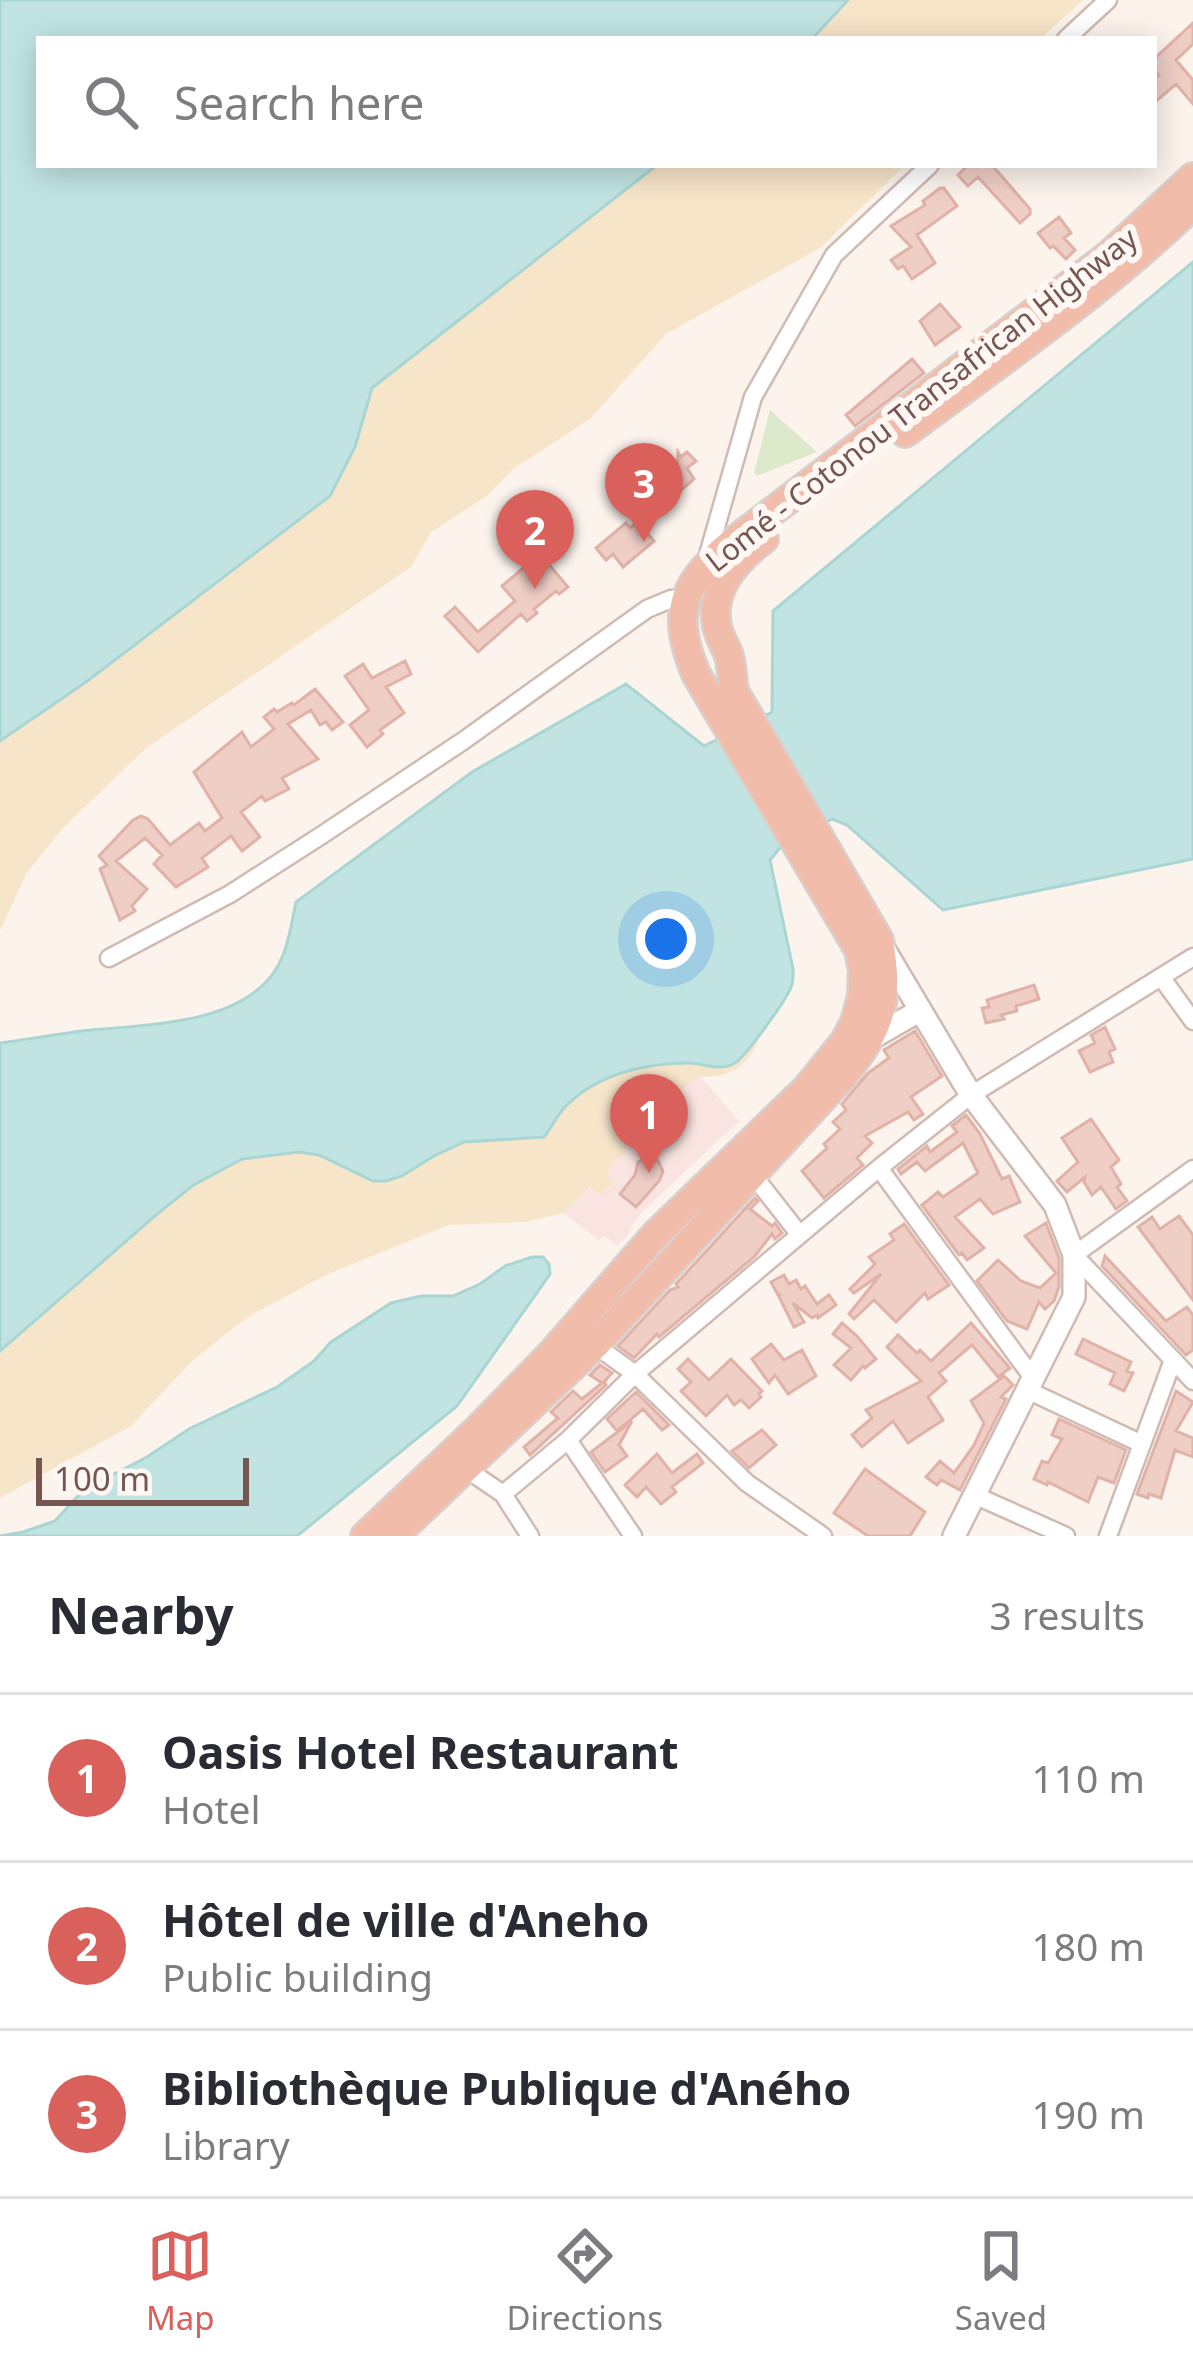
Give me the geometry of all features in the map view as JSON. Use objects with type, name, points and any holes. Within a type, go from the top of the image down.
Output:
[{"type":"highway","name":"Lomé - Cotonou Transafrican Highway","points":[[724,697],[696,674],[683,634],[686,598],[706,563],[1109,255],[1193,177]]},
{"type":"highway","name":"Lomé - Cotonou Transafrican Highway","points":[[724,697],[729,655],[715,610],[724,579],[736,564],[1066,315],[1193,205]]},
{"type":"highway","points":[[365,1536],[595,1345],[844,1075],[872,1038],[885,993],[879,940],[827,873],[724,697]]},
{"type":"highway","points":[[394,1536],[655,1235],[806,1089],[845,1041],[862,997],[863,970],[827,873]]},
{"type":"street","points":[[1069,36],[1108,0]]},
{"type":"street","points":[[706,563],[753,397],[834,255],[928,168]]},
{"type":"street","points":[[109,958],[230,893],[322,835],[647,609],[686,598]]},
{"type":"street","points":[[879,940],[971,1096],[1055,1205],[1074,1255],[1074,1297],[954,1536]]},
{"type":"street","points":[[503,1494],[568,1440],[635,1374],[971,1096],[1193,957]]},
{"type":"street","points":[[1161,977],[1193,1021]]},
{"type":"street","points":[[872,1038],[919,1011]]},
{"type":"street","points":[[879,1168],[1030,1384],[1140,1443]]},
{"type":"street","points":[[1074,1255],[1193,1169]]},
{"type":"street","points":[[753,1175],[800,1235]]},
{"type":"street","points":[[1074,1255],[1185,1367],[1140,1443],[1108,1536]]},
{"type":"street","points":[[595,1345],[635,1374],[746,1483],[820,1535]]},
{"type":"street","points":[[568,1440],[633,1536]]},
{"type":"street","points":[[457,1462],[503,1494],[530,1536]]},
{"type":"street","points":[[974,1495],[1066,1536]]},
{"type":"shaded area","points":[[699,1075],[739,1121],[643,1211],[617,1246],[605,1236],[598,1240],[564,1213],[591,1187],[601,1196],[614,1183],[605,1172],[658,1109]]},
{"type":"green space","points":[[770,410],[817,452],[757,476],[754,473]]},
{"type":"sand","points":[[848,0],[1083,0],[1043,36],[815,36]]},
{"type":"sand","points":[[653,168],[902,168],[820,248],[666,334],[590,419],[513,469],[487,496],[431,532],[411,567],[145,749],[63,828],[26,874],[0,931],[0,741],[330,496],[355,447],[372,389]]},
{"type":"sand","points":[[761,1031],[753,1052],[739,1067],[721,1075],[699,1076],[658,1109],[606,1172],[614,1182],[601,1196],[590,1187],[564,1213],[525,1222],[449,1225],[330,1273],[232,1329],[191,1362],[131,1426],[0,1498],[0,1351],[192,1186],[242,1159],[299,1152],[319,1155],[372,1181],[402,1176],[464,1142],[534,1138],[550,1130],[564,1107],[587,1089],[619,1074],[659,1064],[697,1063],[717,1068],[738,1061]]},
{"type":"water","points":[[0,0],[848,0],[815,36],[36,36],[36,168],[653,168],[372,388],[355,447],[330,496],[86,682],[0,741]]},
{"type":"water","points":[[1193,262],[1193,859],[943,910],[847,825],[832,819],[779,849],[770,860],[793,980],[774,1015],[735,1063],[717,1067],[673,1064],[623,1072],[578,1095],[544,1137],[464,1142],[386,1181],[373,1181],[319,1155],[299,1152],[242,1159],[192,1186],[0,1351],[0,1043],[161,1024],[232,1006],[268,980],[280,962],[296,902],[472,772],[626,684],[704,746],[772,712],[773,611]]},
{"type":"water","points":[[543,1257],[550,1274],[457,1406],[297,1536],[0,1536],[55,1521],[93,1485],[189,1429],[277,1387],[314,1361],[331,1342],[391,1303],[453,1296],[505,1266]]},
{"type":"building","points":[[1193,23],[1193,44],[1176,60],[1193,80],[1193,104],[1176,84],[1157,100],[1157,56]]},
{"type":"building","points":[[965,168],[995,168],[1030,214],[1020,223],[978,177],[968,186],[958,175]]},
{"type":"building","points":[[940,188],[957,206],[917,235],[935,263],[912,279],[903,266],[898,269],[891,260],[911,247],[891,226],[925,205],[923,201]]},
{"type":"building","points":[[1059,217],[1071,233],[1064,238],[1075,250],[1066,259],[1038,233]]},
{"type":"building","points":[[940,304],[960,327],[935,345],[920,321]]},
{"type":"building","points":[[912,359],[924,373],[855,426],[846,415]]},
{"type":"building","points":[[678,452],[681,457],[687,452],[696,461],[687,468],[694,479],[661,508],[641,492],[649,484],[661,491],[677,478]]},
{"type":"building","points":[[638,522],[654,541],[623,567],[613,554],[606,560],[596,548],[626,523],[630,528]]},
{"type":"building","points":[[540,554],[568,587],[534,609],[537,613],[527,621],[521,614],[478,652],[445,616],[455,607],[478,632],[515,601],[502,586]]},
{"type":"building","points":[[405,661],[411,674],[386,687],[404,713],[380,730],[383,734],[367,747],[350,725],[369,710],[345,676],[363,664],[372,678]]},
{"type":"building","points":[[315,689],[343,722],[332,730],[326,722],[320,725],[311,710],[288,724],[318,759],[282,778],[289,789],[265,801],[262,796],[241,812],[260,837],[242,851],[231,836],[202,858],[208,867],[176,887],[154,864],[162,855],[145,838],[116,861],[147,889],[132,906],[135,911],[120,920],[100,869],[107,865],[99,856],[141,816],[170,845],[199,823],[205,831],[222,818],[194,772],[242,732],[251,747],[274,729],[264,717],[274,709],[294,705]]},
{"type":"building","points":[[1034,985],[1039,999],[1016,1006],[1017,1011],[1001,1015],[1004,1019],[986,1023],[982,1008],[989,1007],[987,1000]]},
{"type":"building","points":[[1105,1027],[1115,1049],[1109,1052],[1113,1062],[1090,1072],[1079,1051],[1095,1043],[1091,1035]]},
{"type":"building","points":[[915,1031],[942,1076],[911,1097],[923,1114],[914,1120],[908,1112],[865,1136],[872,1143],[857,1158],[863,1165],[824,1198],[802,1171],[840,1129],[833,1122],[846,1110],[842,1104],[868,1073],[889,1058],[884,1050]]},
{"type":"building","points":[[966,1115],[1002,1179],[1009,1176],[1020,1202],[993,1214],[980,1199],[955,1217],[984,1248],[967,1260],[922,1205],[978,1173],[963,1143],[925,1171],[917,1162],[901,1174],[898,1169],[927,1146],[930,1152],[957,1132],[952,1126]]},
{"type":"building","points":[[1091,1119],[1119,1160],[1111,1167],[1127,1201],[1116,1209],[1101,1187],[1092,1195],[1085,1177],[1067,1192],[1057,1181],[1078,1162],[1062,1138]]},
{"type":"building","points":[[648,1157],[658,1161],[663,1171],[636,1207],[620,1194],[635,1175],[638,1162]]},
{"type":"building","points":[[755,1198],[758,1201],[750,1209],[772,1226],[775,1223],[782,1233],[775,1239],[772,1234],[754,1257],[634,1358],[618,1346],[678,1287]]},
{"type":"building","points":[[1179,1216],[1193,1235],[1193,1300],[1138,1227],[1152,1217],[1160,1229]]},
{"type":"building","points":[[1046,1223],[1059,1258],[1059,1287],[1045,1309],[1039,1302],[1027,1329],[1007,1321],[977,1281],[998,1260],[1021,1281],[1040,1288],[1056,1273],[1025,1236]]},
{"type":"building","points":[[904,1224],[949,1285],[928,1299],[925,1293],[896,1322],[874,1300],[854,1319],[849,1314],[881,1274],[854,1293],[850,1289],[875,1264],[869,1257],[894,1240],[890,1234]]},
{"type":"building","points":[[1105,1256],[1166,1321],[1187,1307],[1193,1315],[1193,1350],[1186,1355],[1102,1266]]},
{"type":"building","points":[[784,1275],[789,1284],[796,1280],[801,1289],[805,1286],[817,1304],[829,1295],[836,1305],[812,1318],[793,1303],[804,1322],[794,1327],[771,1282]]},
{"type":"building","points":[[842,1323],[876,1359],[851,1380],[834,1365],[851,1348],[833,1334]]},
{"type":"building","points":[[971,1323],[1010,1368],[998,1377],[972,1345],[939,1373],[946,1381],[928,1397],[943,1420],[908,1443],[893,1421],[862,1447],[852,1435],[872,1418],[866,1410],[921,1381],[887,1347],[898,1335],[931,1361]]},
{"type":"building","points":[[1083,1339],[1131,1362],[1127,1371],[1133,1373],[1124,1391],[1110,1384],[1115,1373],[1076,1354]]},
{"type":"building","points":[[771,1344],[784,1360],[802,1350],[816,1376],[788,1394],[775,1375],[769,1383],[752,1359]]},
{"type":"building","points":[[688,1359],[709,1380],[731,1359],[762,1391],[761,1397],[749,1408],[741,1400],[734,1405],[727,1395],[706,1416],[681,1391],[691,1382],[678,1369]]},
{"type":"building","points":[[600,1365],[612,1373],[606,1385],[530,1455],[524,1447],[558,1418],[551,1412],[573,1391],[582,1399],[602,1383],[590,1375]]},
{"type":"building","points":[[1004,1376],[1013,1385],[1001,1397],[1006,1399],[960,1490],[941,1480],[937,1485],[926,1477],[940,1461],[954,1473],[984,1423],[971,1401]]},
{"type":"building","points":[[1176,1391],[1193,1402],[1176,1431],[1193,1438],[1193,1457],[1175,1450],[1161,1498],[1149,1494],[1148,1498],[1137,1494]]},
{"type":"building","points":[[636,1392],[669,1425],[662,1430],[643,1409],[617,1431],[607,1419]]},
{"type":"building","points":[[1059,1419],[1126,1450],[1114,1483],[1098,1477],[1088,1502],[1034,1479],[1042,1461],[1048,1463],[1062,1439],[1052,1435]]},
{"type":"building","points":[[632,1421],[619,1445],[627,1456],[605,1472],[591,1452]]},
{"type":"building","points":[[762,1430],[776,1445],[749,1468],[732,1451]]},
{"type":"building","points":[[657,1454],[672,1473],[697,1454],[703,1463],[672,1487],[676,1492],[661,1504],[646,1487],[637,1497],[625,1485]]},
{"type":"building","points":[[865,1469],[925,1512],[910,1536],[868,1536],[834,1513]]},
{"type":"place","name":"Bibliothèque Publique d'Aného","points":[[644,542]]},
{"type":"place","name":"Hôtel de ville d'Aneho","points":[[535,589]]},
{"type":"place","name":"Oasis Hotel Restaurant","points":[[649,1173]]}]
